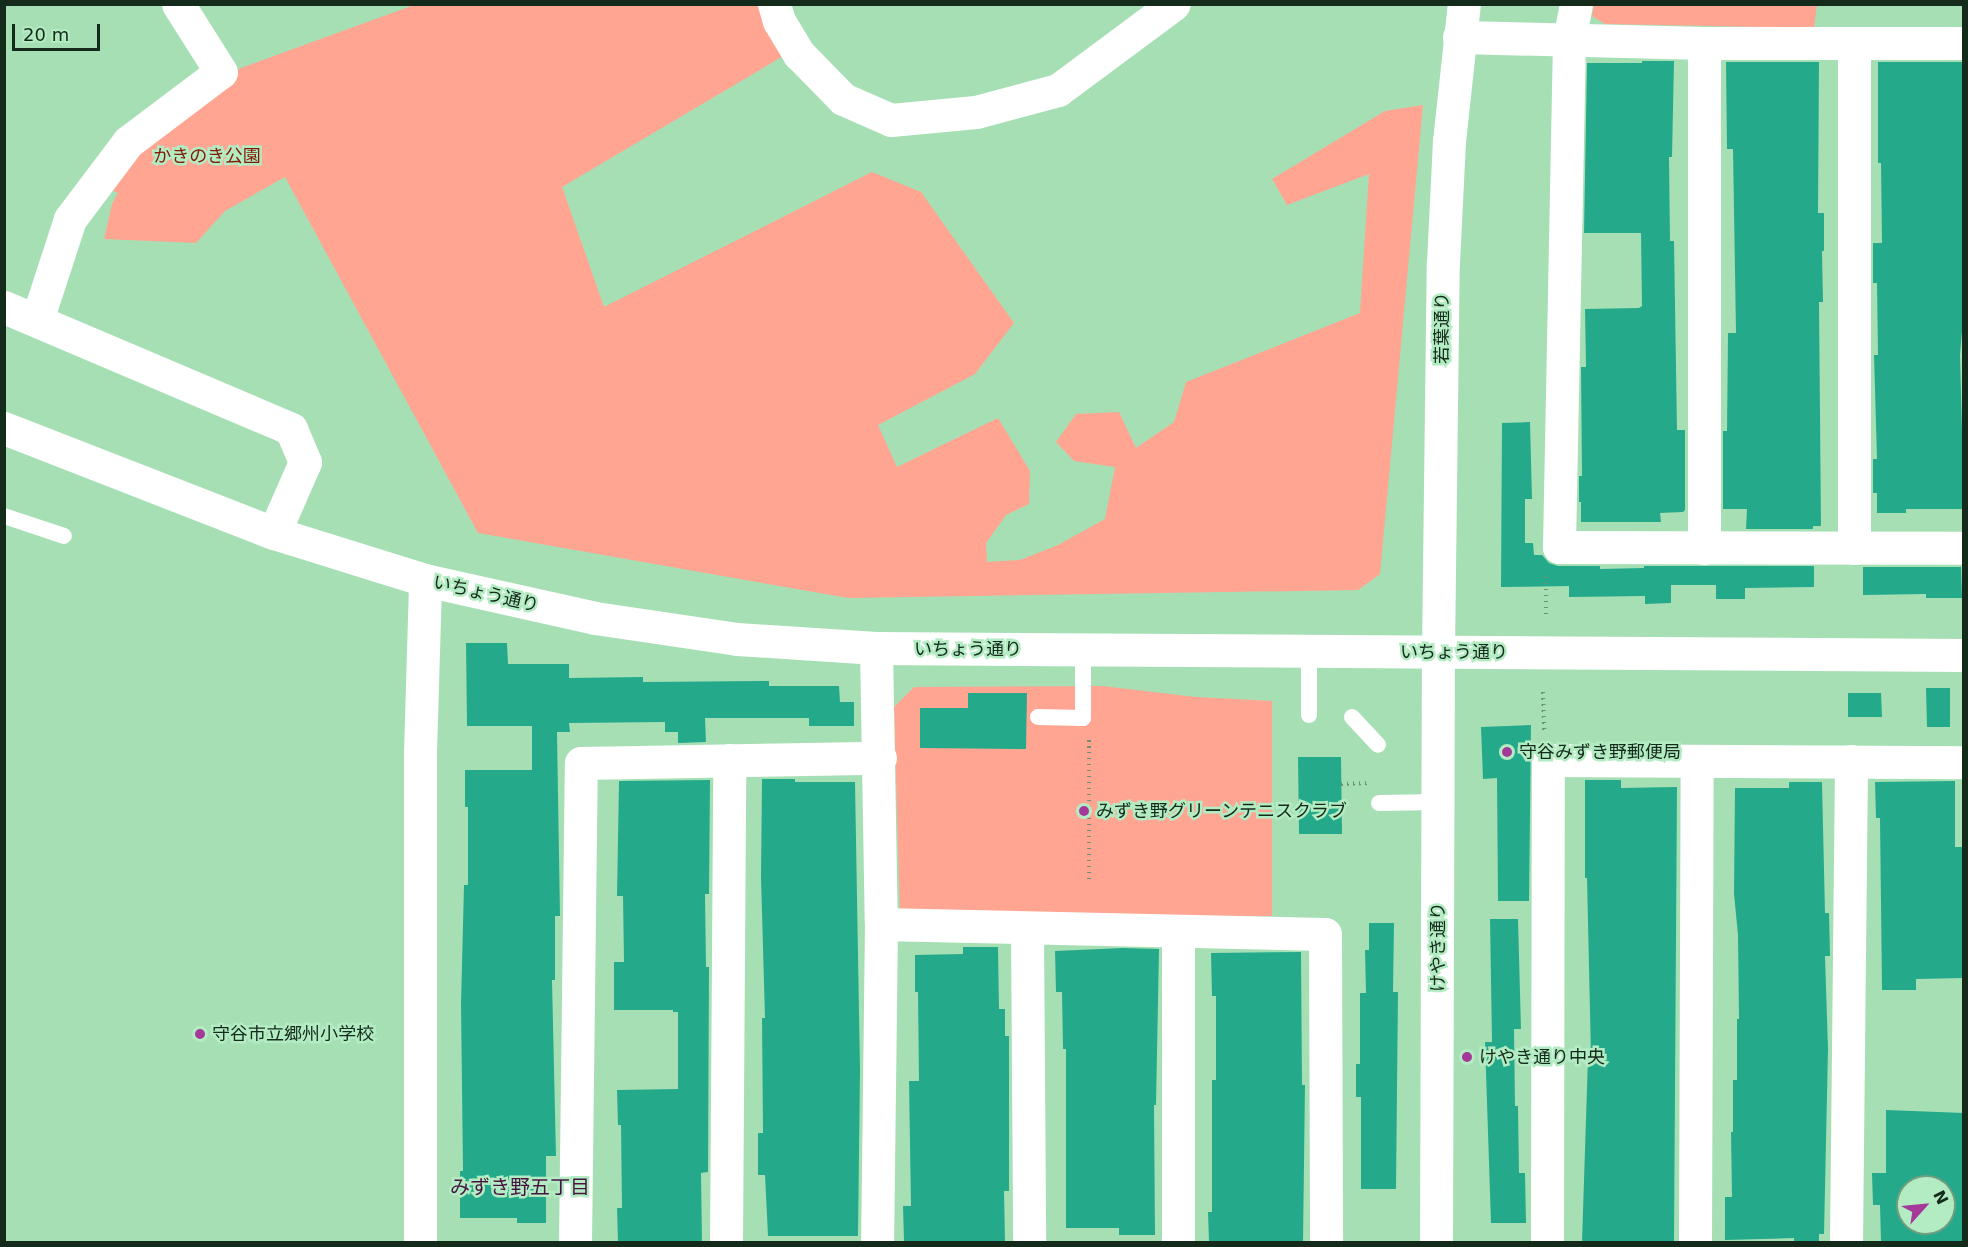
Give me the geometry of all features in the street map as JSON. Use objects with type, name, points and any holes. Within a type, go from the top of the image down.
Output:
[{"type":"street","points":[[37,320],[70,219],[128,142],[221,72],[178,4]]},
{"type":"street","points":[[774,4],[779,21],[799,54],[843,99],[891,120],[976,112],[1058,90],[1174,4]]},
{"type":"street","name":"若葉通り","points":[[1438,652],[1443,263],[1449,141],[1464,4]]},
{"type":"street","points":[[1576,4],[1569,39],[1559,547],[1964,548]]},
{"type":"street","points":[[1459,37],[1704,43],[1964,44]]},
{"type":"street","points":[[1704,43],[1704,548]]},
{"type":"street","points":[[1854,44],[1854,548]]},
{"type":"street","points":[[4,306],[291,429],[305,462],[274,533]]},
{"type":"street","name":"いちょう通り","points":[[4,428],[274,533],[425,580],[595,618],[736,639],[876,648],[1964,655]]},
{"type":"street","points":[[420,1242],[420,753],[425,580]]},
{"type":"street","points":[[876,648],[880,758],[881,924],[877,1242]]},
{"type":"street","name":"けやき通り","points":[[1436,1242],[1438,652]]},
{"type":"street","points":[[574,1242],[581,763],[880,758]]},
{"type":"street","points":[[726,1242],[729,760]]},
{"type":"street","points":[[1547,1242],[1548,760],[1964,762]]},
{"type":"street","points":[[1846,1242],[1851,761]]},
{"type":"street","points":[[1695,1242],[1697,762]]},
{"type":"street","points":[[881,924],[1325,934],[1326,1242]]},
{"type":"street","points":[[1027,928],[1029,1242]]},
{"type":"street","points":[[1178,932],[1178,1242]]},
{"type":"lane","points":[[4,516],[64,536]]},
{"type":"lane","points":[[1038,717],[1083,718],[1083,650]]},
{"type":"lane","points":[[1309,651],[1309,716]]},
{"type":"lane","points":[[1352,717],[1378,745]]},
{"type":"lane","points":[[1379,803],[1438,802]]},
{"type":"path","points":[[1543,692],[1545,749],[1548,760]]},
{"type":"path","points":[[1083,718],[1089,736],[1089,883]]},
{"type":"path","points":[[1341,783],[1378,783]]},
{"type":"green space","name":"かきのき公園","points":[[414,5],[780,5],[785,55],[562,187],[604,307],[872,172],[921,192],[1014,323],[975,374],[878,425],[897,467],[998,418],[1030,471],[1029,504],[1006,515],[986,543],[987,562],[1020,560],[1058,545],[1105,519],[1115,467],[1074,461],[1056,442],[1076,414],[1119,412],[1136,448],[1174,422],[1186,382],[1360,313],[1369,174],[1287,205],[1272,179],[1385,111],[1423,105],[1380,574],[1358,590],[848,598],[478,533],[285,177],[225,211],[196,243],[104,239],[112,204],[118,193],[100,185],[233,71]]},
{"type":"green space","points":[[1594,5],[1817,5],[1814,28],[1605,24],[1592,16]]},
{"type":"green space","name":"みずき野グリーンテニスクラブ","points":[[1102,686],[1196,697],[1272,701],[1272,916],[900,915],[894,707],[914,687]]},
{"type":"building","points":[[1642,61],[1674,61],[1672,157],[1669,157],[1670,241],[1674,241],[1677,430],[1685,430],[1685,510],[1660,513],[1661,522],[1581,522],[1579,476],[1582,476],[1581,367],[1586,367],[1585,309],[1639,308],[1642,306],[1641,233],[1584,233],[1587,63],[1642,63]]},
{"type":"building","points":[[1726,62],[1819,62],[1818,213],[1824,213],[1823,302],[1819,302],[1821,526],[1813,526],[1813,529],[1746,529],[1747,509],[1723,509],[1723,431],[1727,431],[1728,333],[1736,333],[1733,149],[1727,149]]},
{"type":"building","points":[[1878,62],[1964,62],[1964,307],[1960,355],[1964,509],[1906,509],[1906,513],[1877,513],[1877,493],[1873,493],[1873,459],[1877,459],[1874,355],[1878,355],[1877,283],[1873,283],[1873,243],[1882,243],[1881,163],[1878,163]]},
{"type":"building","points":[[1530,422],[1532,499],[1525,499],[1525,543],[1533,543],[1534,555],[1542,555],[1549,563],[1558,566],[1600,566],[1600,569],[1644,568],[1644,566],[1814,566],[1814,587],[1745,588],[1745,599],[1716,599],[1716,585],[1671,585],[1671,603],[1645,604],[1645,596],[1569,597],[1569,586],[1501,587],[1502,423]]},
{"type":"building","points":[[1863,567],[1961,567],[1962,598],[1926,598],[1926,594],[1863,595]]},
{"type":"building","points":[[466,643],[507,643],[508,664],[569,664],[569,678],[643,677],[643,682],[769,681],[769,686],[839,686],[840,702],[854,702],[854,726],[809,726],[809,718],[705,718],[706,742],[678,743],[678,732],[665,732],[665,722],[569,723],[570,732],[557,732],[560,916],[555,916],[555,980],[552,980],[556,1156],[546,1156],[546,1223],[517,1223],[517,1218],[460,1218],[460,1171],[463,1171],[461,1004],[464,885],[468,885],[468,807],[465,807],[465,770],[532,770],[532,726],[467,726]]},
{"type":"building","points":[[1926,688],[1950,688],[1950,727],[1927,727]]},
{"type":"building","points":[[968,693],[1027,693],[1026,749],[920,748],[920,708],[968,708]]},
{"type":"building","points":[[1848,693],[1881,693],[1882,717],[1848,717]]},
{"type":"building","points":[[1531,725],[1529,901],[1498,901],[1497,778],[1483,779],[1481,727]]},
{"type":"building","points":[[1298,757],[1341,757],[1342,834],[1299,834]]},
{"type":"building","points":[[762,779],[795,779],[795,782],[855,782],[860,1070],[858,1236],[768,1236],[765,1175],[758,1175],[758,1133],[763,1133],[762,1018],[765,1018],[761,878]]},
{"type":"building","points":[[710,780],[709,894],[705,894],[706,967],[709,967],[708,1172],[701,1173],[702,1242],[618,1242],[617,1208],[622,1208],[621,1125],[618,1125],[617,1090],[678,1089],[678,1012],[673,1012],[673,1010],[614,1010],[614,962],[624,962],[623,896],[617,896],[619,781]]},
{"type":"building","points":[[1585,780],[1621,780],[1621,788],[1677,787],[1674,1242],[1582,1242],[1588,1057],[1591,1057],[1587,878],[1585,878]]},
{"type":"building","points":[[1955,781],[1955,847],[1964,847],[1964,978],[1916,979],[1916,990],[1882,990],[1880,818],[1876,818],[1875,782]]},
{"type":"building","points":[[1789,782],[1822,782],[1825,913],[1829,913],[1830,956],[1825,956],[1828,1049],[1824,1234],[1819,1234],[1819,1242],[1794,1242],[1794,1238],[1725,1240],[1725,1197],[1732,1197],[1733,1080],[1737,1080],[1737,1019],[1739,1019],[1738,935],[1734,894],[1735,788],[1789,788]]},
{"type":"building","points":[[1490,919],[1518,919],[1521,1029],[1514,1029],[1515,1106],[1518,1106],[1519,1173],[1525,1173],[1526,1223],[1491,1223],[1485,1042],[1492,1042]]},
{"type":"building","points":[[1369,923],[1394,923],[1393,992],[1398,992],[1396,1189],[1361,1189],[1361,1097],[1356,1097],[1356,1064],[1360,1064],[1360,993],[1366,993],[1365,950],[1369,950]]},
{"type":"building","points":[[963,947],[998,947],[999,1009],[1005,1009],[1005,1036],[1009,1036],[1009,1191],[1004,1191],[1005,1242],[904,1241],[903,1206],[911,1206],[909,1081],[919,1081],[918,992],[915,992],[915,955],[963,954]]},
{"type":"building","points":[[1159,949],[1156,1105],[1154,1105],[1155,1235],[1119,1235],[1119,1228],[1066,1228],[1066,1049],[1063,1049],[1062,992],[1056,992],[1055,951]]},
{"type":"building","points":[[1301,952],[1302,1085],[1305,1085],[1303,1242],[1209,1242],[1208,1212],[1212,1212],[1212,1080],[1216,1080],[1216,996],[1212,996],[1211,953]]},
{"type":"building","points":[[1886,1110],[1964,1113],[1964,1242],[1881,1242],[1880,1205],[1873,1205],[1872,1173],[1886,1173]]},
{"type":"place","name":"守谷みずき野郵便局","points":[[1507,752]]},
{"type":"place","name":"みずき野グリーンテニスクラブ","points":[[1084,811]]},
{"type":"place","name":"守谷市立郷州小学校","points":[[200,1034]]},
{"type":"place","name":"けやき通り中央","points":[[1467,1057]]},
{"type":"district","name":"みずき野五丁目","points":[[520,1187]]}]
